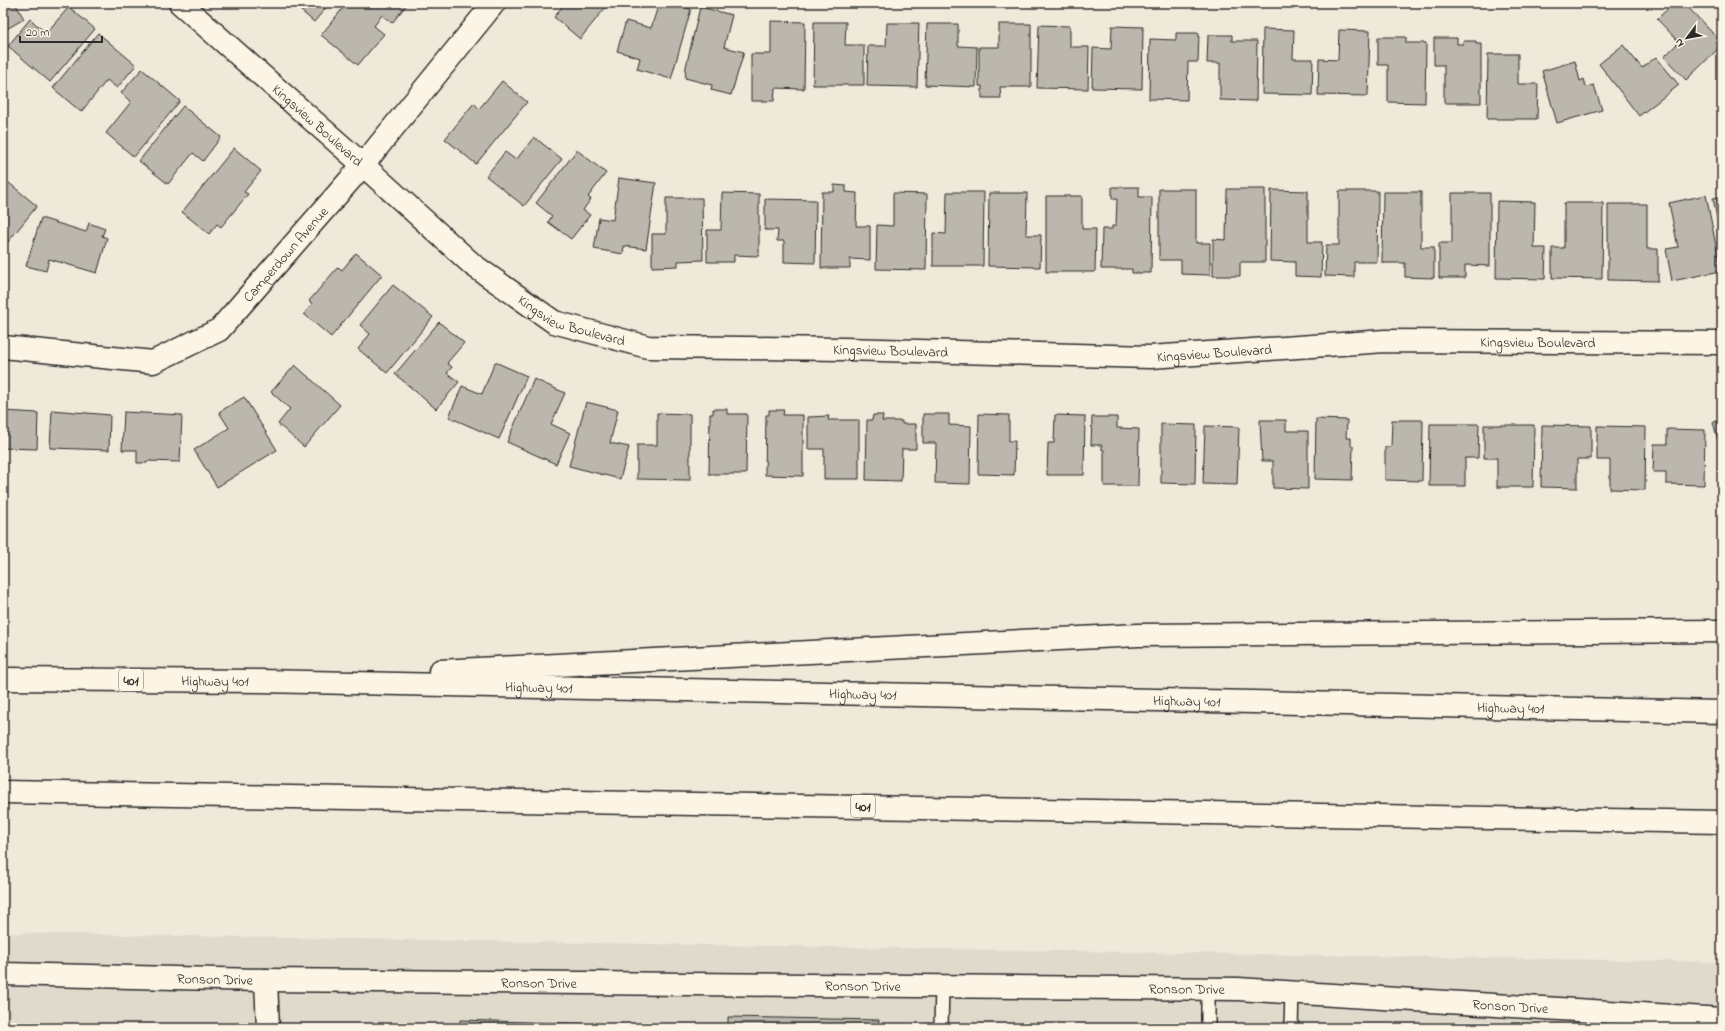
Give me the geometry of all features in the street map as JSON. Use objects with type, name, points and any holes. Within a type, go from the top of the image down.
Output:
[{"type":"main road","name":"Kingsview Boulevard","points":[[180,3],[363,165],[473,265],[554,322],[648,347],[844,349],[1150,357],[1385,341],[1722,343]]},
{"type":"main road","name":"Camperdown Avenue","points":[[3,347],[153,362],[219,330],[363,165],[494,3]]},
{"type":"main road","points":[[260,681],[1138,635],[1722,631]]},
{"type":"main road","name":"Highway 401","points":[[3,679],[260,681],[1722,712]]},
{"type":"main road","name":"401","points":[[3,792],[1722,822]]},
{"type":"main road","name":"Ronson Drive","points":[[3,974],[266,980],[1208,988],[1722,1019]]},
{"type":"main road","points":[[266,980],[268,1028]]},
{"type":"lane","points":[[941,1028],[942,986]]},
{"type":"lane","points":[[1208,988],[1208,1028]]},
{"type":"lane","points":[[1291,1028],[1292,992]]},
{"type":"shaded area","points":[[3,933],[1722,962],[1722,1028],[3,1028]]},
{"type":"building","points":[[3,3],[15,3],[24,19],[3,31]]},
{"type":"building","points":[[292,3],[330,3],[314,22]]},
{"type":"building","points":[[347,3],[408,3],[392,23],[382,15],[374,26],[384,34],[358,65],[321,35]]},
{"type":"building","points":[[565,3],[609,3],[580,39],[554,17]]},
{"type":"building","points":[[659,3],[669,3],[691,9],[671,79],[637,69],[640,58],[617,51],[626,21],[651,28]]},
{"type":"building","points":[[1674,3],[1684,3],[1722,43],[1722,45],[1686,80],[1664,57],[1679,42],[1657,19]]},
{"type":"building","points":[[69,7],[95,29],[50,82],[8,46],[30,19],[46,33]]},
{"type":"building","points":[[700,7],[732,15],[724,47],[744,52],[731,95],[711,90],[712,85],[685,78],[685,71]]},
{"type":"building","points":[[771,21],[805,22],[804,89],[775,88],[774,101],[751,101],[751,54],[771,54]]},
{"type":"building","points":[[814,22],[846,22],[845,45],[864,45],[864,85],[813,85]]},
{"type":"building","points":[[887,23],[919,23],[917,87],[867,86],[868,46],[886,46]]},
{"type":"building","points":[[927,24],[958,24],[958,46],[977,47],[976,87],[925,85]]},
{"type":"building","points":[[999,24],[1031,24],[1031,87],[1000,87],[1001,98],[982,98],[982,86],[979,86],[979,47],[999,47]]},
{"type":"building","points":[[1039,25],[1070,26],[1070,47],[1089,47],[1088,89],[1037,88]]},
{"type":"building","points":[[1112,26],[1143,27],[1142,89],[1092,88],[1093,48],[1111,49]]},
{"type":"building","points":[[1263,29],[1294,30],[1293,59],[1313,59],[1312,95],[1262,94]]},
{"type":"building","points":[[1339,30],[1370,31],[1368,96],[1318,95],[1319,59],[1338,60]]},
{"type":"building","points":[[98,33],[136,65],[117,88],[107,80],[81,112],[53,88]]},
{"type":"building","points":[[1176,33],[1199,33],[1198,62],[1188,62],[1187,100],[1149,99],[1150,39],[1176,40]]},
{"type":"building","points":[[1208,35],[1232,35],[1232,41],[1257,41],[1256,101],[1220,100],[1220,63],[1207,63]]},
{"type":"building","points":[[1378,37],[1406,37],[1406,43],[1426,43],[1425,103],[1388,102],[1388,65],[1378,65]]},
{"type":"building","points":[[1434,38],[1457,38],[1457,44],[1463,44],[1463,41],[1476,41],[1476,44],[1481,44],[1481,103],[1444,103],[1444,65],[1434,65]]},
{"type":"building","points":[[1623,45],[1642,68],[1656,57],[1679,85],[1639,116],[1599,64]]},
{"type":"building","points":[[1488,54],[1518,54],[1518,84],[1538,84],[1537,119],[1487,119]]},
{"type":"building","points":[[1575,61],[1580,81],[1584,79],[1586,87],[1594,85],[1602,110],[1557,123],[1542,71]]},
{"type":"building","points":[[142,69],[180,101],[134,157],[106,133],[131,102],[121,93]]},
{"type":"building","points":[[502,81],[527,102],[476,164],[445,139],[474,103],[479,109]]},
{"type":"building","points":[[183,106],[221,137],[203,161],[193,153],[168,184],[139,161]]},
{"type":"building","points":[[534,137],[562,159],[524,206],[486,176],[505,152],[516,160]]},
{"type":"building","points":[[234,148],[261,171],[244,192],[248,194],[221,227],[217,224],[209,234],[182,212]]},
{"type":"building","points":[[577,150],[606,173],[588,197],[591,199],[583,210],[590,215],[571,239],[548,222],[552,216],[536,203]]},
{"type":"building","points":[[3,178],[37,206],[3,248]]},
{"type":"building","points":[[619,178],[656,183],[646,249],[624,246],[623,254],[594,249],[599,218],[613,220]]},
{"type":"building","points":[[834,185],[846,186],[846,192],[857,193],[856,226],[870,226],[870,260],[850,259],[850,268],[821,268],[822,192],[834,192]]},
{"type":"building","points":[[1112,187],[1139,187],[1139,197],[1152,197],[1151,273],[1132,273],[1132,269],[1101,269],[1102,229],[1112,229],[1112,226],[1116,226],[1117,199],[1112,199]]},
{"type":"building","points":[[1159,189],[1196,189],[1196,243],[1210,243],[1210,275],[1181,274],[1181,260],[1159,260]]},
{"type":"building","points":[[1227,189],[1265,189],[1265,262],[1240,262],[1240,276],[1213,276],[1213,239],[1226,240]]},
{"type":"building","points":[[1271,190],[1308,191],[1308,242],[1322,242],[1321,277],[1295,276],[1295,262],[1270,261]]},
{"type":"building","points":[[1339,191],[1378,191],[1377,262],[1354,262],[1354,277],[1325,276],[1326,245],[1339,245]]},
{"type":"building","points":[[947,192],[984,192],[983,266],[933,266],[933,233],[946,234]]},
{"type":"building","points":[[1383,192],[1421,192],[1421,247],[1434,247],[1434,278],[1405,277],[1405,263],[1382,263]]},
{"type":"building","points":[[722,193],[759,194],[759,256],[734,255],[734,262],[707,262],[707,230],[721,230]]},
{"type":"building","points":[[893,193],[927,194],[926,270],[876,269],[877,225],[893,226]]},
{"type":"building","points":[[989,193],[1027,193],[1026,235],[1041,235],[1040,267],[988,266]]},
{"type":"building","points":[[1452,193],[1490,193],[1490,266],[1465,265],[1465,278],[1439,278],[1439,243],[1452,243]]},
{"type":"building","points":[[1706,195],[1721,271],[1672,281],[1666,249],[1678,247],[1669,203]]},
{"type":"building","points":[[1046,196],[1082,196],[1082,229],[1096,229],[1095,272],[1046,272]]},
{"type":"building","points":[[1722,197],[1722,244],[1713,198]]},
{"type":"building","points":[[666,198],[702,198],[703,260],[678,261],[678,266],[652,267],[652,234],[666,234]]},
{"type":"building","points":[[765,199],[816,200],[815,263],[784,262],[784,241],[777,241],[778,230],[765,230]]},
{"type":"building","points":[[1497,201],[1535,202],[1534,248],[1546,248],[1545,279],[1496,278]]},
{"type":"building","points":[[1564,203],[1603,203],[1602,279],[1552,278],[1552,248],[1564,248]]},
{"type":"building","points":[[1608,204],[1647,204],[1647,249],[1658,249],[1658,281],[1608,280]]},
{"type":"building","points":[[41,218],[86,232],[89,223],[105,229],[102,236],[107,238],[97,273],[49,259],[46,271],[26,266]]},
{"type":"building","points":[[356,253],[382,275],[331,337],[304,314],[312,304],[309,301],[338,267],[342,270]]},
{"type":"building","points":[[393,285],[433,317],[387,373],[358,349],[370,334],[360,325]]},
{"type":"building","points":[[439,322],[464,343],[447,363],[452,367],[447,373],[459,382],[436,409],[395,374]]},
{"type":"building","points":[[495,362],[527,376],[499,439],[449,417],[462,386],[482,394]]},
{"type":"building","points":[[295,365],[340,405],[304,447],[278,424],[290,409],[271,392]]},
{"type":"building","points":[[534,379],[565,393],[551,424],[570,433],[556,464],[507,442]]},
{"type":"building","points":[[244,397],[277,450],[217,487],[194,450],[229,428],[219,412]]},
{"type":"building","points":[[586,402],[618,410],[610,443],[629,447],[620,479],[569,466]]},
{"type":"building","points":[[713,409],[727,409],[727,414],[747,414],[746,474],[709,474],[710,414],[713,414]]},
{"type":"building","points":[[52,410],[110,415],[109,450],[50,448]]},
{"type":"building","points":[[769,410],[784,410],[783,415],[803,415],[803,476],[765,475],[766,415],[769,415]]},
{"type":"building","points":[[3,411],[38,413],[37,449],[3,448]]},
{"type":"building","points":[[124,412],[182,415],[180,462],[147,461],[147,463],[137,463],[137,450],[122,450]]},
{"type":"building","points":[[657,413],[690,414],[690,480],[637,479],[637,445],[657,445]]},
{"type":"building","points":[[923,414],[949,414],[949,425],[971,426],[970,484],[935,483],[936,443],[923,443]]},
{"type":"building","points":[[979,414],[1009,415],[1009,441],[1015,441],[1014,475],[978,474]]},
{"type":"building","points":[[873,415],[883,415],[882,421],[902,421],[902,424],[916,424],[916,449],[902,449],[901,481],[866,480],[867,420],[872,420]]},
{"type":"building","points":[[1055,415],[1085,416],[1084,475],[1047,475],[1048,443],[1054,443]]},
{"type":"building","points":[[829,416],[828,420],[859,420],[859,479],[824,479],[824,449],[808,449],[808,417]]},
{"type":"building","points":[[1092,417],[1117,417],[1117,428],[1139,429],[1138,486],[1104,486],[1104,450],[1102,450],[1102,445],[1091,445]]},
{"type":"building","points":[[1316,419],[1347,420],[1346,438],[1351,438],[1351,446],[1353,446],[1352,480],[1315,479]]},
{"type":"building","points":[[1260,420],[1286,420],[1286,431],[1308,431],[1308,489],[1273,488],[1273,461],[1262,461]]},
{"type":"building","points":[[1392,420],[1423,420],[1422,481],[1385,480],[1385,447],[1391,447]]},
{"type":"building","points":[[1722,420],[1722,456],[1713,422]]},
{"type":"building","points":[[1161,424],[1196,425],[1195,484],[1161,483]]},
{"type":"building","points":[[1430,424],[1479,424],[1478,458],[1465,458],[1465,486],[1429,486]]},
{"type":"building","points":[[1484,425],[1534,425],[1533,487],[1497,487],[1497,458],[1484,458]]},
{"type":"building","points":[[1542,425],[1591,426],[1591,459],[1577,459],[1577,488],[1541,487]]},
{"type":"building","points":[[1205,426],[1239,427],[1237,485],[1203,484]]},
{"type":"building","points":[[1597,426],[1646,427],[1645,490],[1610,489],[1610,460],[1597,460]]},
{"type":"building","points":[[1667,429],[1705,430],[1704,485],[1666,484],[1666,472],[1653,472],[1654,444],[1667,444]]},
{"type":"building","points":[[728,1017],[879,1020],[878,1028],[728,1028]]},
{"type":"building","points":[[460,1020],[624,1025],[624,1028],[460,1028]]}]
